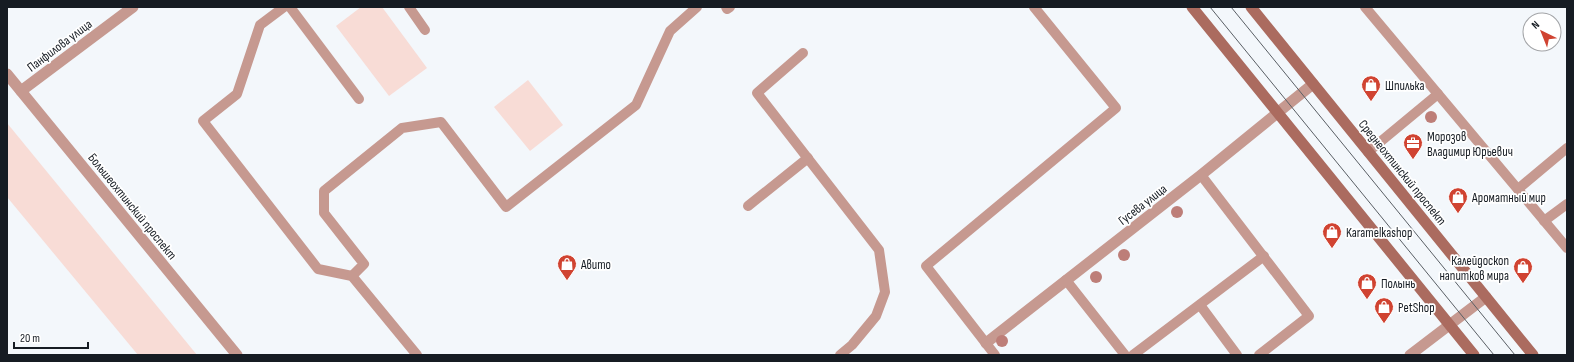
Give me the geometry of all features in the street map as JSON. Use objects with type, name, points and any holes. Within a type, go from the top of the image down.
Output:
[{"type":"main road","points":[[1192,7],[1474,355]]},
{"type":"main road","name":"Среднеохтинский проспект","points":[[1250,7],[1533,355]]},
{"type":"street","name":"Панфилова улица","points":[[21,91],[133,7]]},
{"type":"street","name":"Большеохтинский проспект","points":[[7,74],[237,355]]},
{"type":"street","name":"Гусева улица","points":[[986,343],[1201,175],[1313,84]]},
{"type":"street","points":[[1410,355],[1486,297]]},
{"type":"lane","points":[[284,7],[260,25],[237,94],[203,120],[318,269],[352,276],[417,355]]},
{"type":"lane","points":[[290,7],[359,99]]},
{"type":"lane","points":[[409,7],[425,30]]},
{"type":"lane","points":[[352,276],[364,264],[324,213],[324,191],[402,128],[441,122],[506,207],[636,105],[670,31],[697,7]]},
{"type":"lane","points":[[726,7],[727,9],[730,7]]},
{"type":"lane","points":[[995,355],[926,266],[1116,108],[1034,7]]},
{"type":"lane","points":[[1365,7],[1567,248]]},
{"type":"lane","points":[[803,54],[757,93],[879,250],[885,292],[876,316],[852,345],[840,355]]},
{"type":"lane","points":[[1368,152],[1438,94]]},
{"type":"lane","points":[[1518,189],[1567,148]]},
{"type":"lane","points":[[748,206],[808,158]]},
{"type":"lane","points":[[1201,175],[1310,316],[1259,355]]},
{"type":"lane","points":[[1544,221],[1567,204]]},
{"type":"lane","points":[[1133,355],[1264,256]]},
{"type":"lane","points":[[1066,280],[1125,355]]},
{"type":"lane","points":[[1200,305],[1237,355]]},
{"type":"shaded area","points":[[361,7],[382,7],[427,68],[389,96],[336,26]]},
{"type":"shaded area","points":[[528,80],[563,125],[530,151],[494,107]]},
{"type":"shaded area","points":[[7,123],[197,355],[138,355],[7,197]]},
{"type":"tram line","points":[[1210,7],[1494,355]]},
{"type":"tram line","points":[[1231,7],[1515,355]]},
{"type":"place","name":"Шпилька","points":[[1371,102]]},
{"type":"place","name":"Морозов Владимир Юрьевич","points":[[1413,160]]},
{"type":"place","name":"Ароматный мир","points":[[1458,214]]},
{"type":"place","name":"Karamelkashop","points":[[1332,249]]},
{"type":"place","name":"Авито","points":[[567,281]]},
{"type":"place","name":"Калейдоскоп напитков мира","points":[[1523,284]]},
{"type":"place","name":"Полынь","points":[[1367,300]]},
{"type":"place","name":"PetShop","points":[[1384,324]]}]
